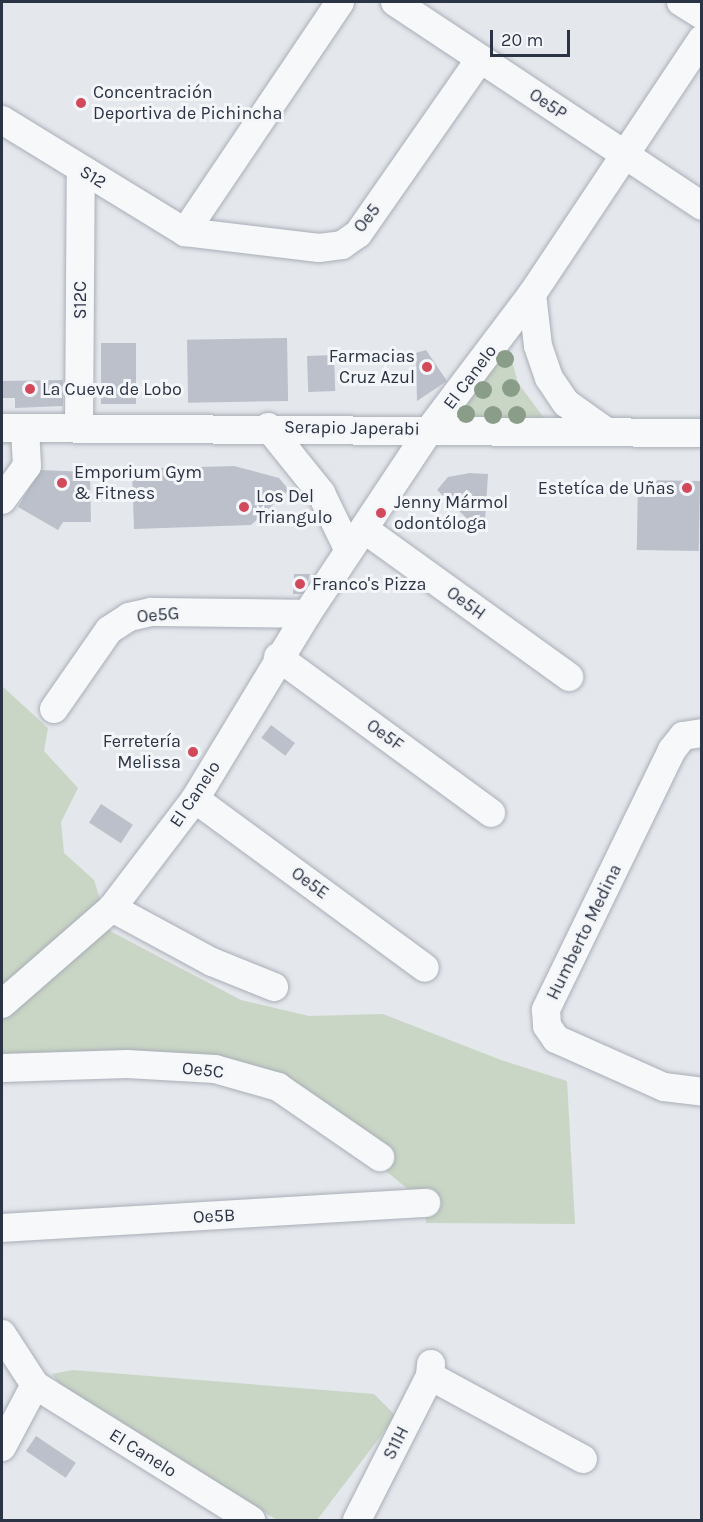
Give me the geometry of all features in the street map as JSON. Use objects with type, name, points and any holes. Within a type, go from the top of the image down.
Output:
[{"type":"street","points":[[185,232],[340,2]]},
{"type":"street","name":"Oe5P","points":[[395,2],[702,207]]},
{"type":"street","points":[[681,2],[702,15]]},
{"type":"street","name":"El Canelo","points":[[2,1004],[112,908],[195,799],[278,657],[430,429],[532,294],[702,39]]},
{"type":"street","name":"Oe5","points":[[185,232],[319,248],[342,245],[358,234],[480,59]]},
{"type":"street","name":"S12","points":[[2,120],[185,232]]},
{"type":"street","name":"S12C","points":[[79,429],[81,170]]},
{"type":"street","points":[[532,294],[538,346],[549,378],[566,403],[604,430]]},
{"type":"street","points":[[268,427],[357,539]]},
{"type":"street","name":"Serapio Japerabi","points":[[13,428],[268,427],[702,433]]},
{"type":"street","points":[[2,500],[27,466],[13,428]]},
{"type":"street","name":"Oe5H","points":[[357,539],[569,677]]},
{"type":"street","name":"Oe5G","points":[[54,709],[110,630],[129,617],[151,612],[307,614]]},
{"type":"street","name":"Oe5F","points":[[278,657],[491,813]]},
{"type":"street","name":"Humberto Medina","points":[[702,733],[683,736],[672,750],[546,1010],[547,1026],[556,1039],[664,1087],[702,1092]]},
{"type":"street","name":"Oe5E","points":[[195,799],[425,968]]},
{"type":"street","points":[[112,908],[212,962],[274,987]]},
{"type":"street","name":"Oe5C","points":[[2,1068],[127,1064],[216,1069],[278,1087],[380,1157]]},
{"type":"street","name":"Oe5B","points":[[2,1228],[426,1203]]},
{"type":"street","name":"El Canelo","points":[[2,1334],[35,1385],[251,1521]]},
{"type":"street","name":"S11H","points":[[357,1521],[430,1370],[583,1459]]},
{"type":"street","points":[[2,1447],[35,1385]]},
{"type":"green space","points":[[508,345],[518,383],[544,418],[455,419]]},
{"type":"green space","points":[[2,686],[48,728],[44,751],[78,788],[61,822],[64,853],[94,880],[110,931],[241,1000],[309,1016],[383,1014],[501,1060],[567,1081],[575,1224],[426,1223],[425,1203],[280,1085],[2,1056]]},
{"type":"green space","points":[[73,1370],[374,1394],[396,1416],[317,1520],[277,1520],[67,1394],[52,1374]]},
{"type":"building","points":[[287,338],[288,401],[188,403],[187,340]]},
{"type":"building","points":[[101,343],[136,343],[136,404],[101,404]]},
{"type":"building","name":"Farmacias Cruz Azul","points":[[426,350],[447,381],[417,401],[416,353]]},
{"type":"building","points":[[334,355],[335,391],[308,392],[307,356]]},
{"type":"building","points":[[63,380],[63,406],[15,408],[15,398],[2,398],[2,381]]},
{"type":"building","points":[[234,466],[279,478],[289,490],[251,525],[134,529],[132,469]]},
{"type":"building","points":[[39,470],[90,472],[91,522],[63,522],[58,530],[18,507]]},
{"type":"building","points":[[470,473],[488,474],[485,521],[478,529],[437,490],[448,477]]},
{"type":"building","points":[[638,480],[700,481],[699,551],[637,550]]},
{"type":"building","name":"Franco's Pizza","points":[[294,574],[310,574],[304,594],[293,594]]},
{"type":"building","points":[[271,725],[295,743],[285,756],[261,738]]},
{"type":"building","name":"Ferretería Melissa","points":[[192,744],[201,750],[194,760],[185,754]]},
{"type":"building","points":[[101,804],[133,825],[121,843],[89,822]]},
{"type":"building","points":[[36,1436],[76,1463],[66,1478],[26,1451]]},
{"type":"place","name":"Concentración Deportiva de Pichincha","points":[[81,103]]},
{"type":"place","name":"Farmacias Cruz Azul","points":[[427,367]]},
{"type":"place","name":"La Cueva de Lobo","points":[[30,389]]},
{"type":"place","name":"Emporium Gym & Fitness","points":[[62,483]]},
{"type":"place","name":"Estetíca de Uñas","points":[[687,488]]},
{"type":"place","name":"Los Del Triangulo","points":[[244,507]]},
{"type":"place","name":"Jenny Mármol odontóloga","points":[[381,513]]},
{"type":"place","name":"Franco's Pizza","points":[[300,584]]},
{"type":"place","name":"Ferretería Melissa","points":[[193,752]]}]
